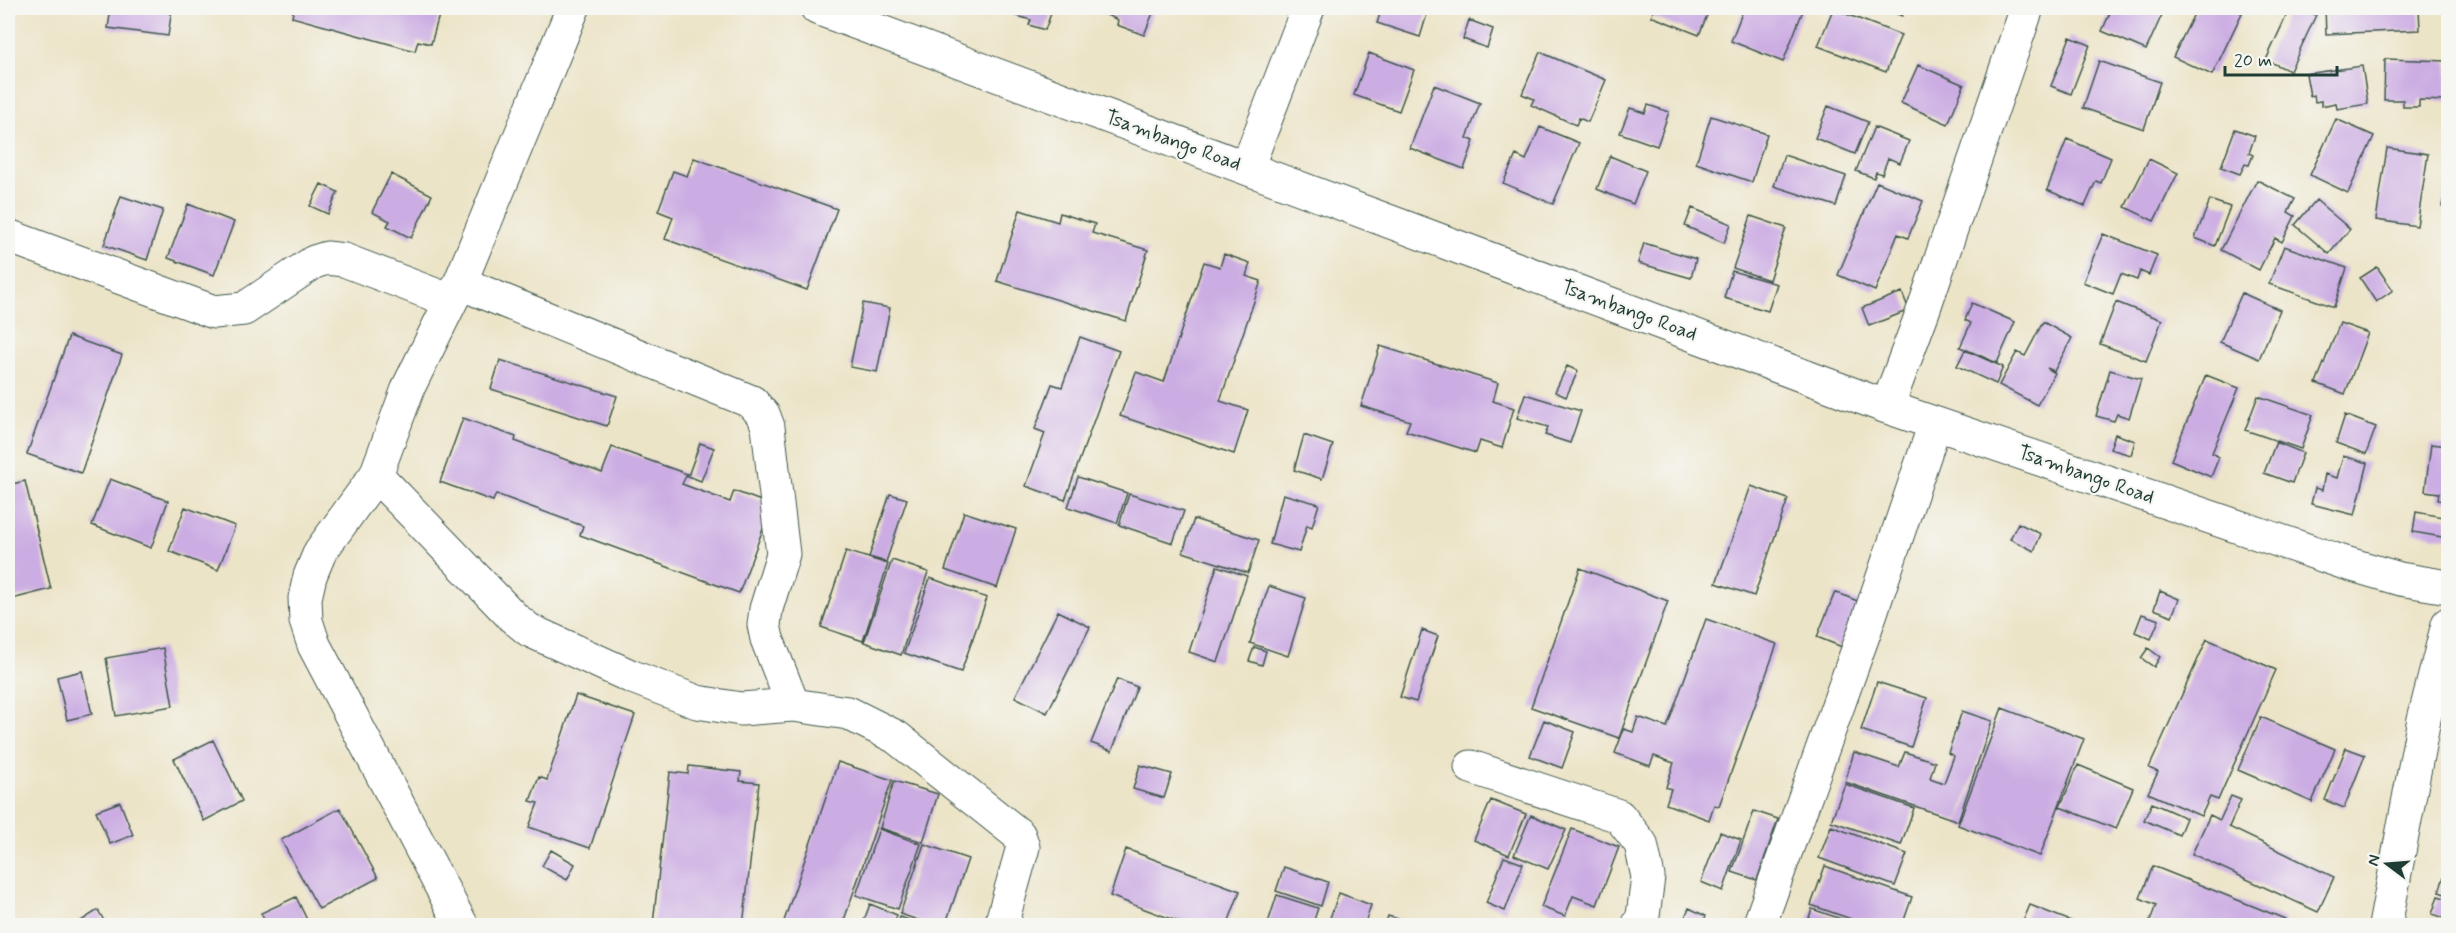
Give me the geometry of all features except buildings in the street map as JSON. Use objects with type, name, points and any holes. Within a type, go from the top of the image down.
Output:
[{"type":"street","points":[[462,926],[314,645],[306,621],[305,598],[310,576],[320,552],[376,475],[409,386],[456,292],[573,8]]},
{"type":"street","name":"Tsambango Road","points":[[817,8],[1887,407],[2343,562],[2400,579],[2448,587]]},
{"type":"street","points":[[1247,168],[1308,8]]},
{"type":"street","points":[[1887,407],[1923,311],[2027,8]]},
{"type":"street","points":[[8,236],[214,312],[244,309],[314,262],[327,258],[344,260],[456,292],[752,402],[759,409],[768,427],[783,554],[782,564],[766,609],[764,625],[767,639],[793,705]]},
{"type":"street","points":[[1759,926],[1865,630],[1935,424]]},
{"type":"street","points":[[376,475],[513,617],[529,630],[630,676],[697,702],[741,709],[793,705],[848,713],[896,737],[1019,835],[1023,847],[1003,918],[1007,926]]},
{"type":"street","points":[[2385,926],[2424,719],[2448,624]]},
{"type":"street","points":[[1470,767],[1619,816],[1641,844],[1648,877],[1643,916],[1638,926]]}]
